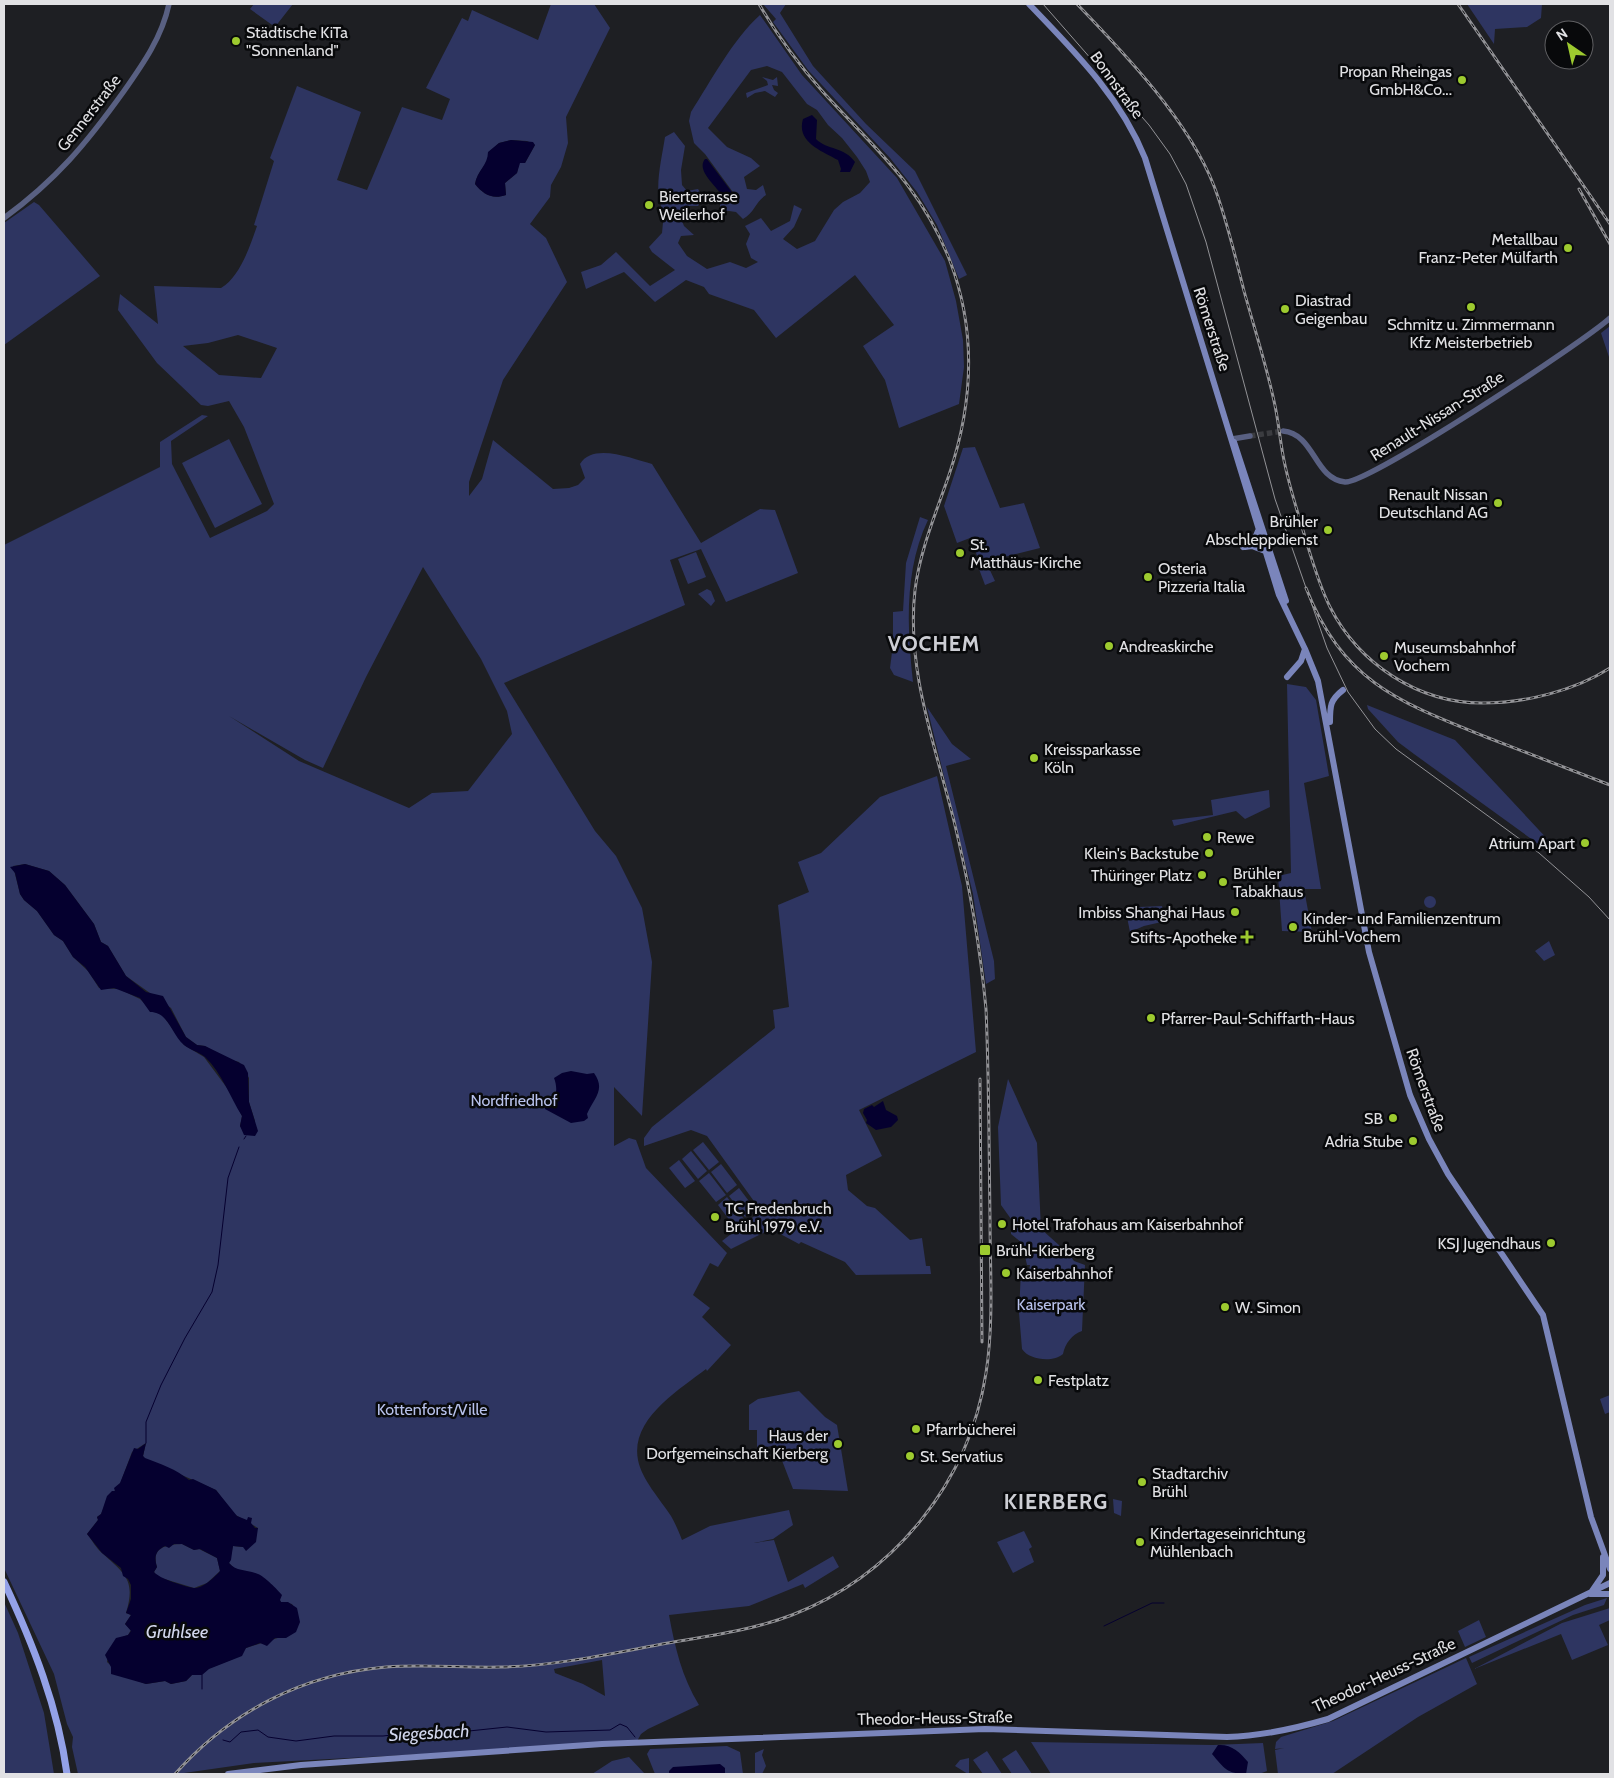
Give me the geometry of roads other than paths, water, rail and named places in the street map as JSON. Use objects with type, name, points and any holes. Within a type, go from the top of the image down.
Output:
[{"type":"main road","name":"Bonnstraße","points":[[1029,4],[1095,74],[1126,117],[1145,158],[1166,226]]},
{"type":"main road","name":"Römerstraße","points":[[1166,226],[1278,594],[1306,649],[1318,681],[1330,736],[1336,784],[1370,952],[1412,1101],[1428,1139],[1448,1174],[1542,1315],[1591,1518],[1610,1569]]},
{"type":"main road","name":"Römerstraße","points":[[1232,439],[1239,453],[1292,622]]},
{"type":"main road","points":[[1258,531],[1255,538],[1243,547],[1252,546],[1265,551]]},
{"type":"main road","points":[[1287,677],[1301,661],[1306,649]]},
{"type":"main road","points":[[1330,736],[1330,704],[1332,698],[1343,690]]},
{"type":"main road","points":[[1589,1593],[1603,1575],[1606,1556]]},
{"type":"main road","points":[[4,1582],[41,1668],[51,1700],[68,1773]]},
{"type":"main road","name":"Theodor-Heuss-Straße","points":[[228,1774],[301,1765],[388,1758],[602,1744],[985,1729],[1227,1737],[1281,1732],[1328,1719],[1610,1583]]},
{"type":"main road","points":[[1589,1593],[1610,1594]]},
{"type":"street","name":"Gennerstraße","points":[[4,218],[40,190],[92,136],[157,40],[170,4]]},
{"type":"street","name":"Renault-Nissan-Straße","points":[[1283,431],[1297,435],[1306,443],[1331,477],[1344,482],[1356,480],[1381,467],[1576,345],[1610,318]]},
{"type":"street","points":[[1232,439],[1250,436]]},
{"type":"water","points":[[812,115],[817,120],[816,139],[820,143],[851,157],[855,162],[850,172],[840,172],[838,160],[812,145],[803,134],[803,119]]},
{"type":"water","points":[[511,140],[533,142],[535,145],[525,163],[520,163],[517,173],[505,183],[506,195],[496,197],[488,195],[475,184],[476,179],[488,157],[488,152],[499,143]]},
{"type":"water","points":[[705,159],[707,159],[734,195],[726,197],[722,195],[711,182],[703,168]]},
{"type":"water","points":[[25,864],[49,871],[65,885],[94,924],[101,942],[108,946],[126,976],[146,992],[163,996],[186,1037],[197,1045],[205,1046],[244,1065],[248,1073],[249,1102],[258,1131],[255,1136],[244,1135],[240,1126],[242,1116],[211,1063],[205,1057],[184,1045],[166,1020],[156,1013],[150,1012],[140,998],[114,988],[101,990],[85,967],[73,957],[63,941],[54,935],[37,911],[24,900],[20,894],[15,873],[10,867]]},
{"type":"water","points":[[571,1071],[587,1074],[594,1073],[599,1089],[587,1114],[588,1118],[584,1121],[571,1123],[545,1109],[544,1105],[548,1107],[555,1097],[556,1086],[554,1078],[562,1073]]},
{"type":"water","points":[[883,1101],[886,1110],[897,1116],[898,1120],[891,1127],[876,1130],[866,1123],[867,1120],[863,1113],[864,1109],[872,1105],[874,1107]]},
{"type":"water","name":"Gruhlsee","points":[[146,1443],[143,1456],[145,1458],[174,1470],[189,1480],[193,1479],[216,1490],[237,1516],[247,1520],[248,1517],[252,1518],[251,1523],[255,1528],[258,1528],[256,1542],[246,1551],[243,1547],[233,1546],[229,1563],[239,1569],[261,1575],[282,1595],[281,1602],[288,1602],[297,1608],[300,1622],[296,1632],[286,1638],[275,1638],[267,1646],[260,1643],[246,1648],[242,1656],[209,1669],[202,1675],[192,1675],[186,1681],[171,1684],[165,1681],[146,1684],[111,1674],[111,1667],[105,1655],[116,1638],[128,1635],[131,1631],[125,1624],[131,1615],[126,1613],[131,1599],[131,1585],[128,1579],[123,1576],[121,1568],[102,1553],[87,1534],[98,1520],[97,1517],[101,1514],[107,1496],[112,1491],[115,1491],[114,1488],[120,1483],[134,1448],[138,1449]],"holes":[[[174,1544],[182,1544],[194,1550],[200,1549],[217,1558],[220,1571],[204,1585],[197,1588],[172,1582],[154,1572],[157,1567],[156,1555],[159,1550],[165,1546],[169,1548]]]},
{"type":"water","points":[[1218,1745],[1231,1747],[1242,1755],[1248,1762],[1246,1774],[1234,1773],[1223,1766],[1212,1754]]},
{"type":"water","points":[[720,1764],[725,1768],[725,1774],[669,1774],[673,1767]]},
{"type":"waterway","points":[[146,1443],[146,1422],[161,1385],[185,1338],[212,1292],[218,1265],[228,1178],[239,1147]]},
{"type":"waterway","points":[[1104,1626],[1152,1603],[1164,1603]]},
{"type":"waterway","name":"Siegesbach","points":[[202,1675],[202,1689]]},
{"type":"waterway","name":"Siegesbach","points":[[223,1740],[230,1742],[241,1732],[258,1730],[268,1737],[296,1741],[334,1736],[383,1736],[426,1731],[431,1735],[507,1727],[546,1732],[610,1730],[620,1724],[627,1727],[635,1737]]},
{"type":"tunnel","points":[[1250,436],[1283,431]]},
{"type":"tram line","points":[[1043,4],[1149,125],[1170,154],[1186,184],[1206,242],[1275,499],[1327,648],[1348,692],[1375,729],[1396,749],[1539,853],[1589,897],[1610,920]]},
{"type":"railway","points":[[175,1774],[196,1752],[244,1715],[270,1700],[326,1678],[355,1671],[386,1667],[501,1667],[564,1662],[731,1632],[762,1625],[792,1615],[829,1598],[863,1576],[894,1550],[921,1520],[944,1487],[963,1451],[977,1413],[986,1373],[991,1315],[986,1009],[977,938],[964,868],[918,678],[913,619],[917,575],[929,532],[949,475],[963,422],[969,368],[965,314],[950,261],[925,211],[895,170],[805,71],[759,4]]},
{"type":"railway","points":[[1077,4],[1154,89],[1189,137],[1214,186],[1227,225],[1267,373],[1276,409],[1287,474],[1310,555],[1330,607],[1342,627],[1357,646],[1374,662],[1413,688],[1435,696],[1458,701],[1482,703],[1532,698],[1581,683],[1610,668]]},
{"type":"railway","points":[[1458,4],[1610,224]]},
{"type":"railway","points":[[1579,189],[1610,244]]},
{"type":"railway","points":[[1306,588],[1321,620],[1338,646],[1356,667],[1377,685],[1426,712],[1610,785]]},
{"type":"railway","points":[[980,1079],[982,1342]]},
{"type":"place","name":"Städtische KiTa \"Sonnenland\"","points":[[236,41]]},
{"type":"place","name":"Propan Rheingas GmbH&Co...","points":[[1462,80]]},
{"type":"place","name":"Bierterrasse Weilerhof","points":[[649,205]]},
{"type":"place","name":"Metallbau Franz-Peter Mülfarth","points":[[1568,248]]},
{"type":"place","name":"Schmitz u. Zimmermann Kfz Meisterbetrieb","points":[[1471,307]]},
{"type":"place","name":"Diastrad Geigenbau","points":[[1285,309]]},
{"type":"place","name":"Renault Nissan Deutschland AG","points":[[1498,503]]},
{"type":"place","name":"Brühler Abschleppdienst","points":[[1328,530]]},
{"type":"place","name":"St. Matthäus-Kirche","points":[[960,553]]},
{"type":"place","name":"Osteria Pizzeria Italia","points":[[1148,577]]},
{"type":"place","name":"Andreaskirche","points":[[1109,646]]},
{"type":"place","name":"Museumsbahnhof Vochem","points":[[1384,656]]},
{"type":"place","name":"Kreissparkasse Köln","points":[[1034,758]]},
{"type":"place","name":"Rewe","points":[[1207,837]]},
{"type":"place","name":"Atrium Apart","points":[[1585,843]]},
{"type":"place","name":"Klein's Backstube","points":[[1209,853]]},
{"type":"place","name":"Thüringer Platz","points":[[1202,875]]},
{"type":"place","name":"Brühler Tabakhaus","points":[[1223,882]]},
{"type":"place","name":"Imbiss Shanghai Haus","points":[[1235,912]]},
{"type":"place","name":"Kinder- und Familienzentrum Brühl-Vochem","points":[[1293,927]]},
{"type":"place","name":"Stifts-Apotheke","points":[[1247,937]]},
{"type":"place","name":"Pfarrer-Paul-Schiffarth-Haus","points":[[1151,1018]]},
{"type":"place","name":"SB","points":[[1393,1118]]},
{"type":"place","name":"Adria Stube","points":[[1413,1141]]},
{"type":"place","name":"TC Fredenbruch Brühl 1979 e.V.","points":[[715,1217]]},
{"type":"place","name":"Hotel Trafohaus am Kaiserbahnhof","points":[[1002,1224]]},
{"type":"place","name":"KSJ Jugendhaus","points":[[1551,1243]]},
{"type":"place","name":"Brühl-Kierberg","points":[[985,1250]]},
{"type":"place","name":"Kaiserbahnhof","points":[[1006,1273]]},
{"type":"place","name":"W. Simon","points":[[1225,1307]]},
{"type":"place","name":"Festplatz","points":[[1038,1380]]},
{"type":"place","name":"Pfarrbücherei","points":[[916,1429]]},
{"type":"place","name":"Haus der Dorfgemeinschaft Kierberg","points":[[838,1444]]},
{"type":"place","name":"St. Servatius","points":[[910,1456]]},
{"type":"place","name":"Stadtarchiv Brühl","points":[[1142,1482]]},
{"type":"place","name":"Kindertageseinrichtung Mühlenbach","points":[[1140,1542]]},
{"type":"district","name":"VOCHEM","points":[[934,643]]},
{"type":"district","name":"KIERBERG","points":[[1056,1501]]},
{"type":"park label","name":"Nordfriedhof","points":[[514,1100]]},
{"type":"park label","name":"Kaiserpark","points":[[1051,1304]]},
{"type":"park label","name":"Kottenforst/Ville","points":[[432,1409]]}]
